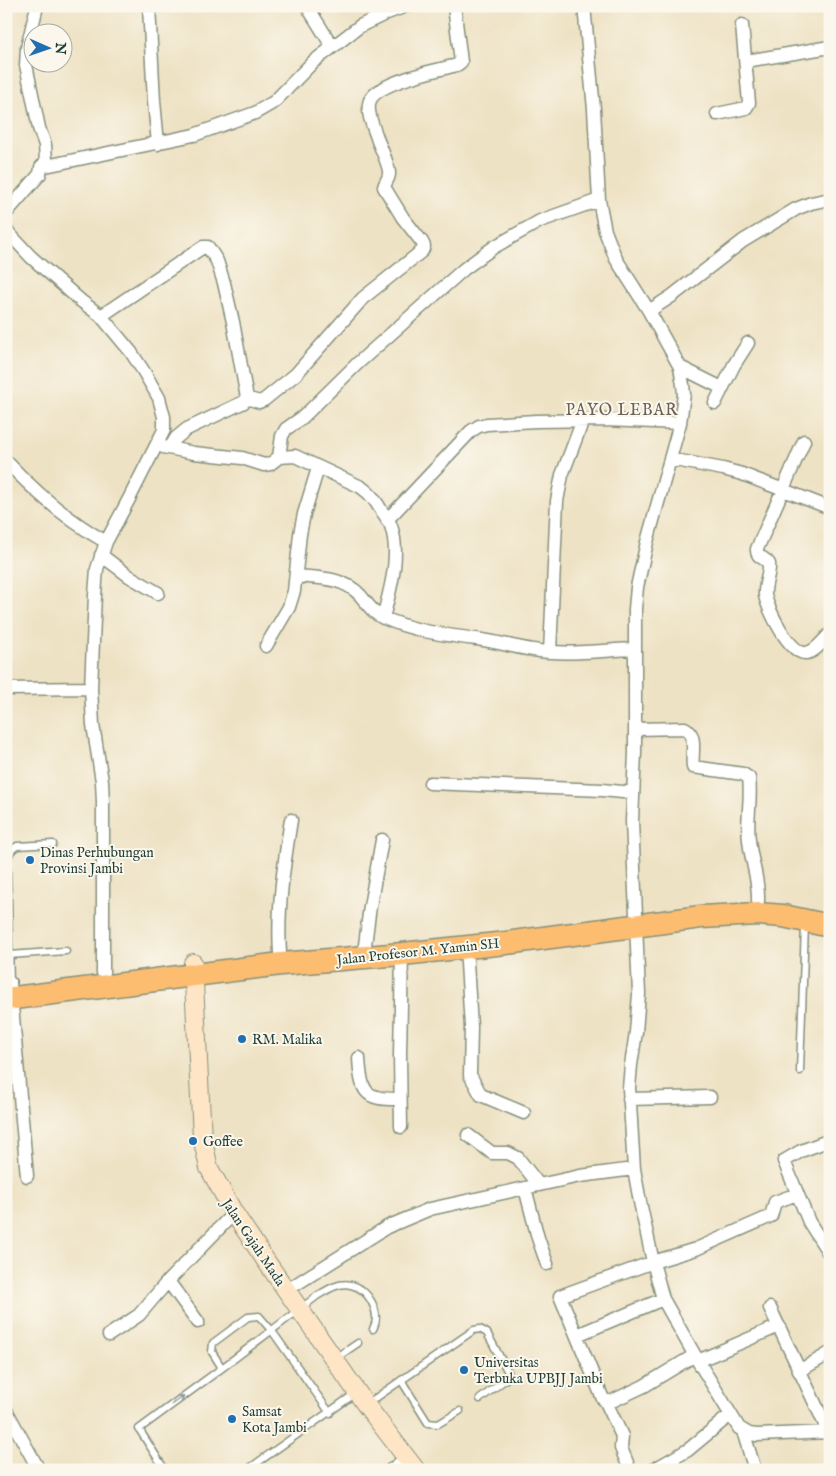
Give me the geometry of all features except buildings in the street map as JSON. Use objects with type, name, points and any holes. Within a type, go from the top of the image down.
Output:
[{"type":"highway","name":"Jalan Profesor M. Yamin SH","points":[[8,991],[193,969],[280,952],[505,937],[636,919],[701,905],[758,901],[783,902],[830,910]]},
{"type":"highway","name":"Jalan Profesor M. Yamin SH","points":[[636,919],[758,914],[783,916],[830,926]]},
{"type":"highway","name":"Jalan Profesor M. Yamin SH","points":[[8,991],[103,974],[281,964],[402,954],[466,947],[505,937]]},
{"type":"main road","name":"Jalan Gajah Mada","points":[[193,969],[202,1137],[209,1168],[234,1213],[300,1309],[362,1399],[412,1463]]},
{"type":"street","points":[[6,213],[40,174],[41,167],[46,162],[26,65],[27,48],[37,6]]},
{"type":"street","points":[[149,6],[158,144]]},
{"type":"street","points":[[307,6],[332,46]]},
{"type":"street","points":[[41,167],[158,144],[194,135],[241,119],[274,102],[313,62],[332,46],[373,18],[406,6]]},
{"type":"street","points":[[247,398],[259,402],[264,400],[296,374],[363,298],[422,252],[424,246],[422,242],[403,218],[384,188],[389,175],[389,169],[384,160],[369,111],[369,102],[373,96],[404,78],[457,65],[461,62],[454,6]]},
{"type":"street","points":[[584,6],[594,109],[599,200],[605,231],[616,259],[649,311],[680,368],[684,394],[680,422],[647,542],[637,587],[632,869],[639,994],[629,1099],[634,1169],[653,1262],[663,1299],[739,1428],[748,1434],[757,1435],[829,1433],[770,1308]]},
{"type":"street","points":[[717,114],[748,107],[749,98],[742,25]]},
{"type":"street","points":[[746,61],[830,47]]},
{"type":"street","points":[[649,311],[672,296],[742,241],[796,209],[811,203],[830,199]]},
{"type":"street","points":[[279,457],[282,436],[286,429],[303,417],[358,363],[464,269],[520,231],[561,212],[599,200]]},
{"type":"street","points":[[6,230],[31,257],[81,301],[102,316],[131,352],[163,407],[164,430],[130,499],[106,542],[97,569],[92,688],[93,725],[103,788],[103,974]]},
{"type":"street","points":[[102,316],[197,250],[208,247],[217,260],[224,283],[247,398]]},
{"type":"street","points":[[715,403],[734,365],[748,343]]},
{"type":"street","points":[[680,368],[722,388]]},
{"type":"street","points":[[170,448],[176,438],[187,429],[244,402],[247,398]]},
{"type":"street","points":[[387,520],[471,431],[479,426],[536,421],[583,420],[680,422]]},
{"type":"street","points":[[550,652],[557,501],[562,475],[583,420]]},
{"type":"street","points":[[804,441],[756,549],[757,555],[767,560],[770,564],[765,586],[767,605],[774,621],[790,643],[799,652],[806,654],[815,649],[830,634]]},
{"type":"street","points":[[156,446],[194,453],[248,459],[264,465],[270,464],[279,457],[295,456],[370,493],[387,520],[392,532],[395,555],[391,587],[383,618]]},
{"type":"street","points":[[670,459],[722,468],[830,508]]},
{"type":"street","points":[[6,461],[26,483],[86,531],[106,542]]},
{"type":"street","points":[[266,646],[288,607],[296,576],[304,514],[318,468]]},
{"type":"street","points":[[101,556],[129,576],[158,593]]},
{"type":"street","points":[[296,576],[333,579],[342,582],[358,593],[371,609],[383,618],[451,637],[478,639],[550,652],[635,648]]},
{"type":"street","points":[[6,689],[92,688]]},
{"type":"street","points":[[635,730],[685,728],[690,731],[693,737],[693,766],[743,774],[749,778],[749,841],[758,880],[758,901]]},
{"type":"street","points":[[430,783],[633,791]]},
{"type":"street","points":[[280,952],[279,919],[291,820]]},
{"type":"street","points":[[365,945],[382,840]]},
{"type":"street","points":[[466,947],[471,1027],[470,1075],[478,1092],[484,1098],[524,1113]]},
{"type":"street","points":[[401,1127],[402,954]]},
{"type":"street","points":[[8,991],[27,1176]]},
{"type":"street","points":[[359,1058],[360,1080],[365,1090],[382,1099],[400,1099]]},
{"type":"street","points":[[629,1099],[710,1097]]},
{"type":"street","points":[[468,1135],[492,1153],[508,1153],[518,1158],[539,1185]]},
{"type":"street","points":[[830,1140],[801,1151],[784,1161],[811,1225],[830,1254]]},
{"type":"street","points":[[287,1290],[359,1244],[407,1218],[446,1205],[580,1176],[634,1169]]},
{"type":"street","points":[[525,1188],[547,1264]]},
{"type":"street","points":[[630,1470],[621,1448],[622,1436],[603,1399],[560,1296],[653,1262],[696,1249],[771,1216],[775,1202],[797,1194]]},
{"type":"street","points":[[109,1335],[139,1315],[168,1281],[234,1213]]},
{"type":"street","points":[[168,1281],[198,1322]]},
{"type":"street","points":[[577,1335],[663,1299]]},
{"type":"street","points":[[606,1402],[644,1386],[697,1358],[779,1326]]},
{"type":"street","points":[[799,1371],[830,1353]]},
{"type":"street","points":[[6,1410],[39,1470]]},
{"type":"street","points":[[653,1470],[688,1450],[730,1415]]},
{"type":"street","points":[[743,1431],[755,1470]]},
{"type":"street","points":[[391,1470],[412,1463]]},
{"type":"lane","points":[[8,991],[7,862],[10,852],[17,846],[53,844]]},
{"type":"lane","points":[[800,1071],[806,920]]},
{"type":"lane","points":[[9,955],[66,951]]},
{"type":"lane","points":[[165,1470],[139,1429],[317,1296],[330,1288],[345,1284],[360,1288],[367,1295],[376,1312],[376,1324],[373,1329]]},
{"type":"lane","points":[[222,1368],[212,1352],[212,1346],[248,1317],[256,1315],[261,1317],[330,1413]]},
{"type":"lane","points":[[247,1470],[330,1413],[401,1380],[474,1330],[483,1329],[508,1372],[506,1379],[480,1399]]},
{"type":"lane","points":[[335,1359],[358,1343]]},
{"type":"lane","points":[[401,1380],[428,1423],[438,1424],[460,1411]]},
{"type":"place","name":"Dinas Perhubungan Provinsi Jambi","points":[[30,860]]},
{"type":"place","name":"RM. Malika","points":[[242,1039]]},
{"type":"place","name":"Goffee","points":[[193,1141]]},
{"type":"place","name":"Universitas Terbuka UPBJJ Jambi","points":[[464,1370]]},
{"type":"place","name":"Samsat Kota Jambi","points":[[232,1419]]},
{"type":"district","name":"PAYO LEBAR","points":[[622,409]]}]
